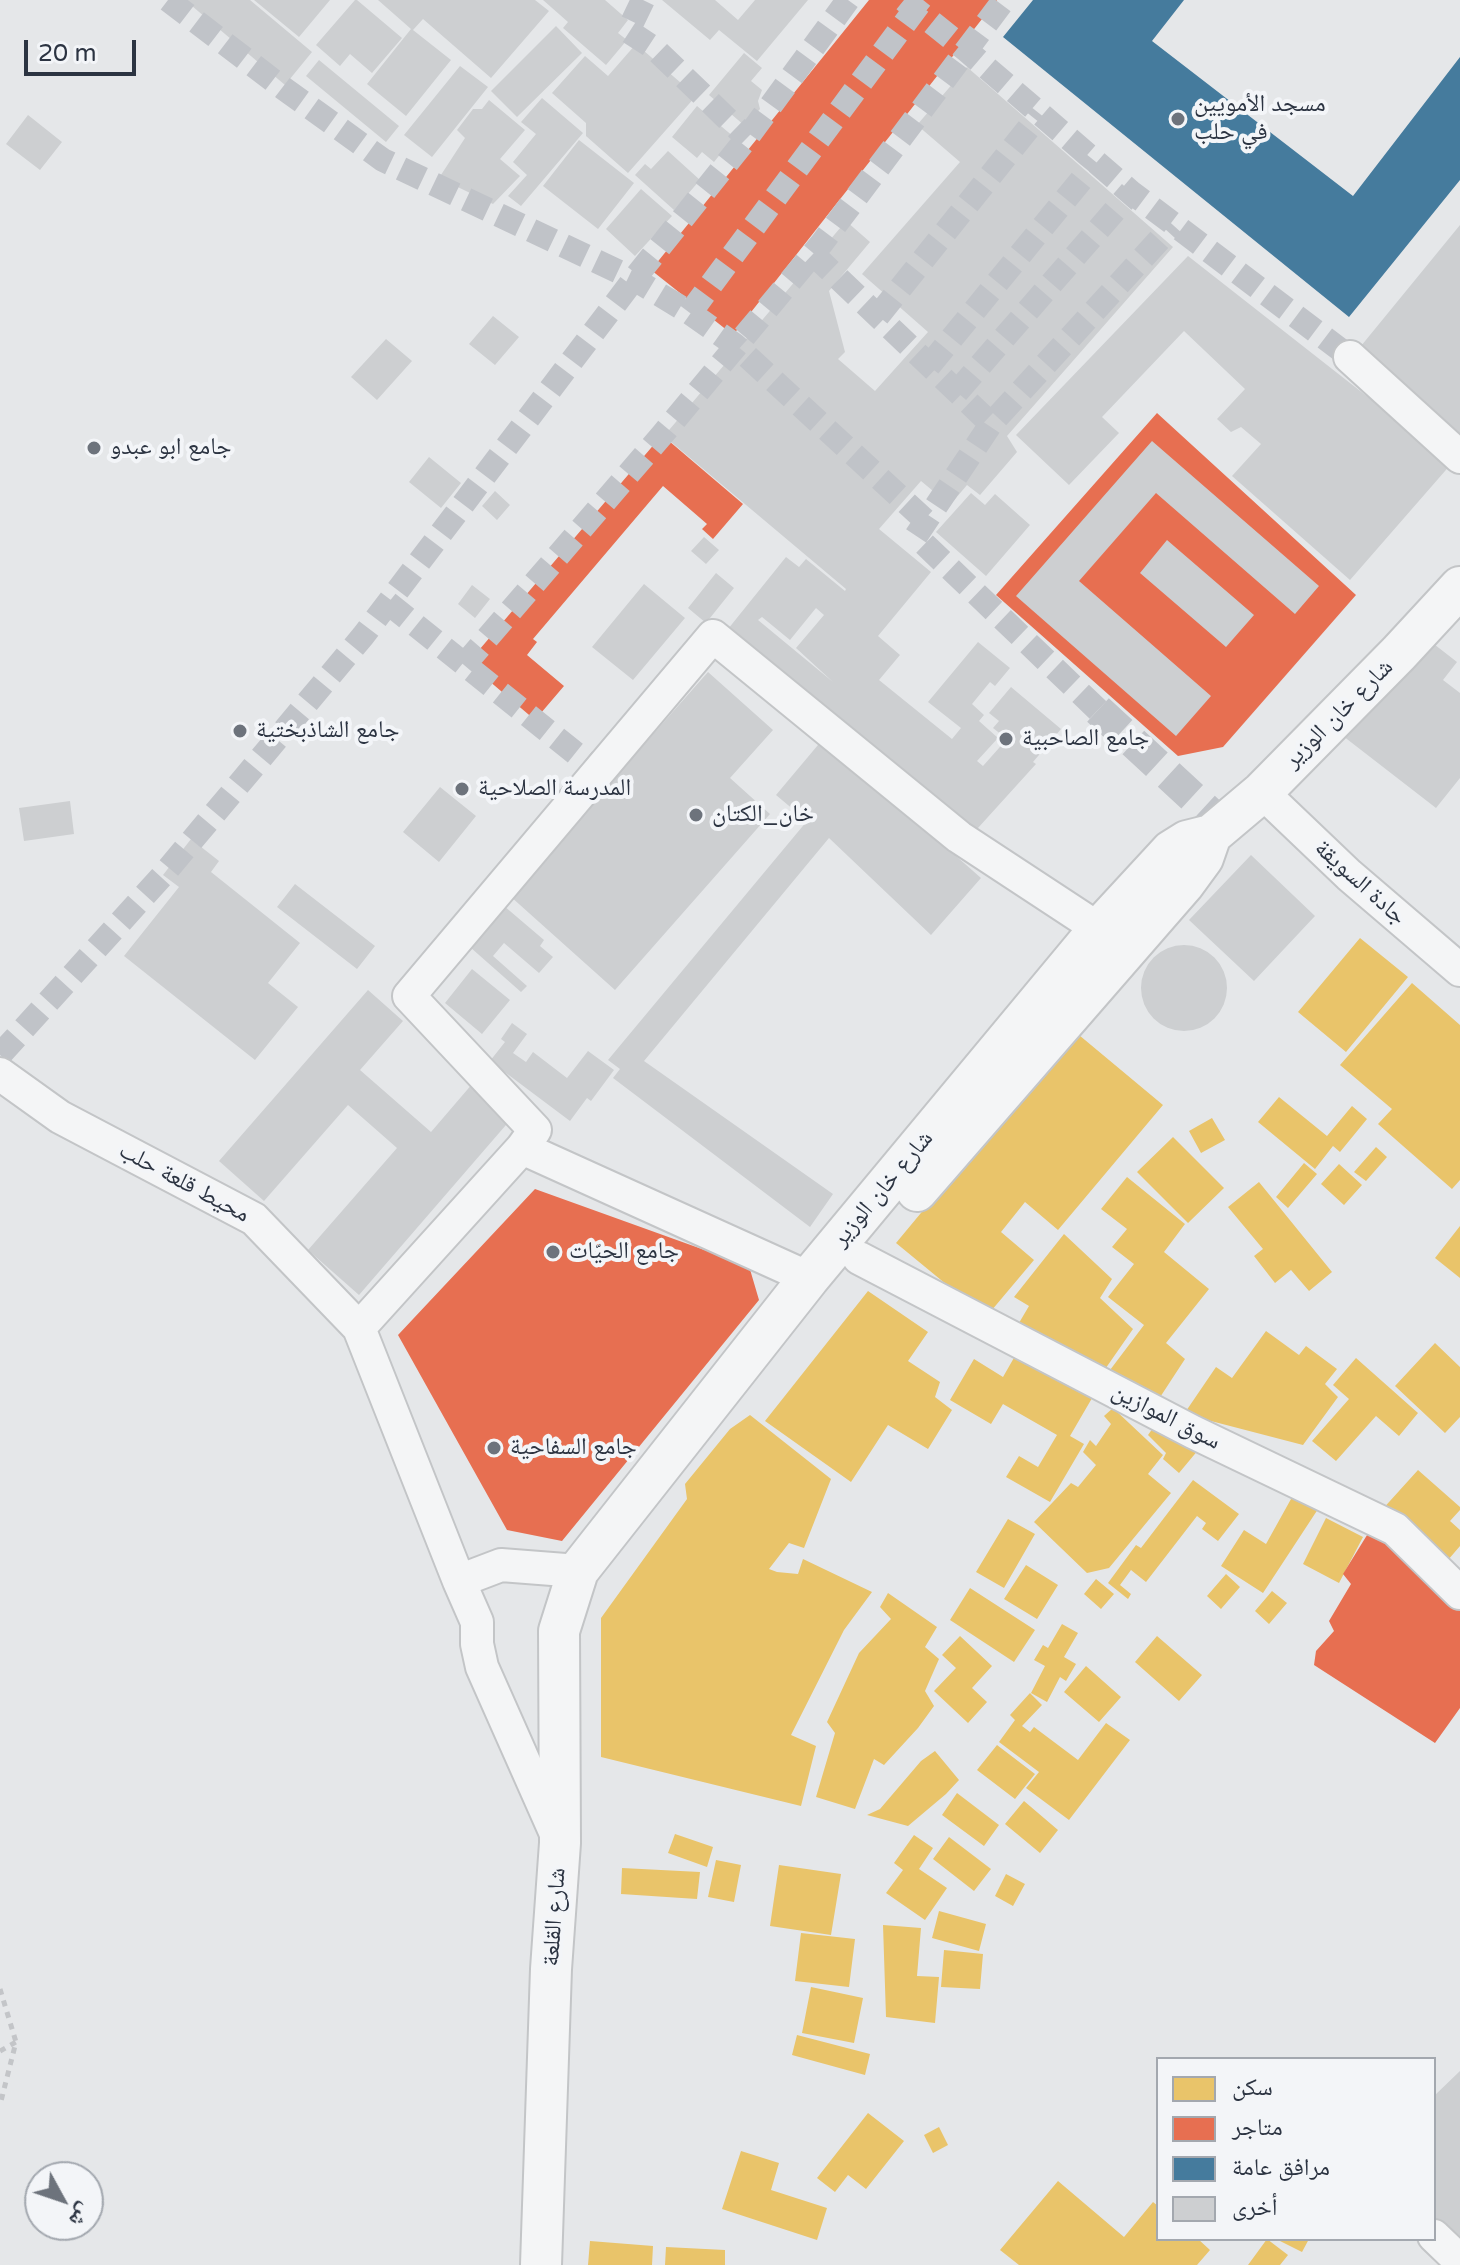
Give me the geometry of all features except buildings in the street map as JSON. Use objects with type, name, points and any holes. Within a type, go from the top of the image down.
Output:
[{"type":"street","points":[[1350,357],[1460,457]]},
{"type":"street","name":"شارع خان الوزير","points":[[589,1574],[809,1278],[1099,929],[1171,851],[1187,841],[1211,835],[1262,792],[1460,587]]},
{"type":"street","points":[[359,1328],[535,1130],[409,996],[713,636],[959,837],[1099,929]]},
{"type":"street","name":"جادة السويقة","points":[[1262,792],[1349,875],[1460,970]]},
{"type":"street","name":"شارع خان الوزير","points":[[589,1574],[1184,884],[1203,858],[1211,835]]},
{"type":"street","name":"محيط قلعة حلب","points":[[0,1074],[60,1117],[254,1219],[359,1328],[477,1622],[477,1644],[482,1667],[560,1843]]},
{"type":"street","points":[[522,1148],[809,1278]]},
{"type":"street","name":"سوق الموازين","points":[[859,1258],[1193,1432],[1395,1529],[1460,1593]]},
{"type":"street","points":[[459,1581],[501,1565],[589,1574],[584,1623],[585,1745],[564,2124],[560,2265]]},
{"type":"street","name":"شارع القلعة","points":[[541,2265],[551,1969],[560,1843],[559,1631],[589,1574]]},
{"type":"street","points":[[1436,2238],[1460,2261]]},
{"type":"path","points":[[0,1989],[16,2042],[0,2105]]},
{"type":"path","points":[[0,2051],[16,2042]]},
{"type":"tunnel","points":[[168,0],[383,160],[634,279],[690,313],[735,345],[926,521]]},
{"type":"tunnel","points":[[643,0],[628,31],[654,48],[747,138]]},
{"type":"tunnel","points":[[0,1055],[163,875],[363,636],[634,279],[747,138],[848,0]]},
{"type":"tunnel","points":[[904,0],[1131,192],[1350,357]]},
{"type":"tunnel","points":[[690,313],[922,0]]},
{"type":"tunnel","points":[[464,665],[822,243],[1004,0]]},
{"type":"tunnel","points":[[878,316],[1040,114]]},
{"type":"tunnel","points":[[929,366],[1096,162]]},
{"type":"tunnel","points":[[957,392],[1131,192]]},
{"type":"tunnel","points":[[1098,710],[916,536],[991,424],[1173,225]]},
{"type":"tunnel","points":[[813,254],[991,424]]},
{"type":"tunnel","points":[[388,603],[599,772]]},
{"type":"tunnel","points":[[1098,710],[1223,825]]},
{"type":"place","name":"مسجد الأمويين في حلب","points":[[1178,119]]},
{"type":"place","name":"جامع ابو عبدو","points":[[94,448]]},
{"type":"place","name":"جامع الشاذبختية","points":[[240,731]]},
{"type":"place","name":"جامع الصاحبية","points":[[1006,739]]},
{"type":"place","name":"المدرسة الصلاحية","points":[[462,789]]},
{"type":"place","name":"خان_الكتان","points":[[696,815]]},
{"type":"place","name":"جامع الحيّات","points":[[553,1252]]},
{"type":"place","name":"جامع السفاحية","points":[[494,1448]]}]
